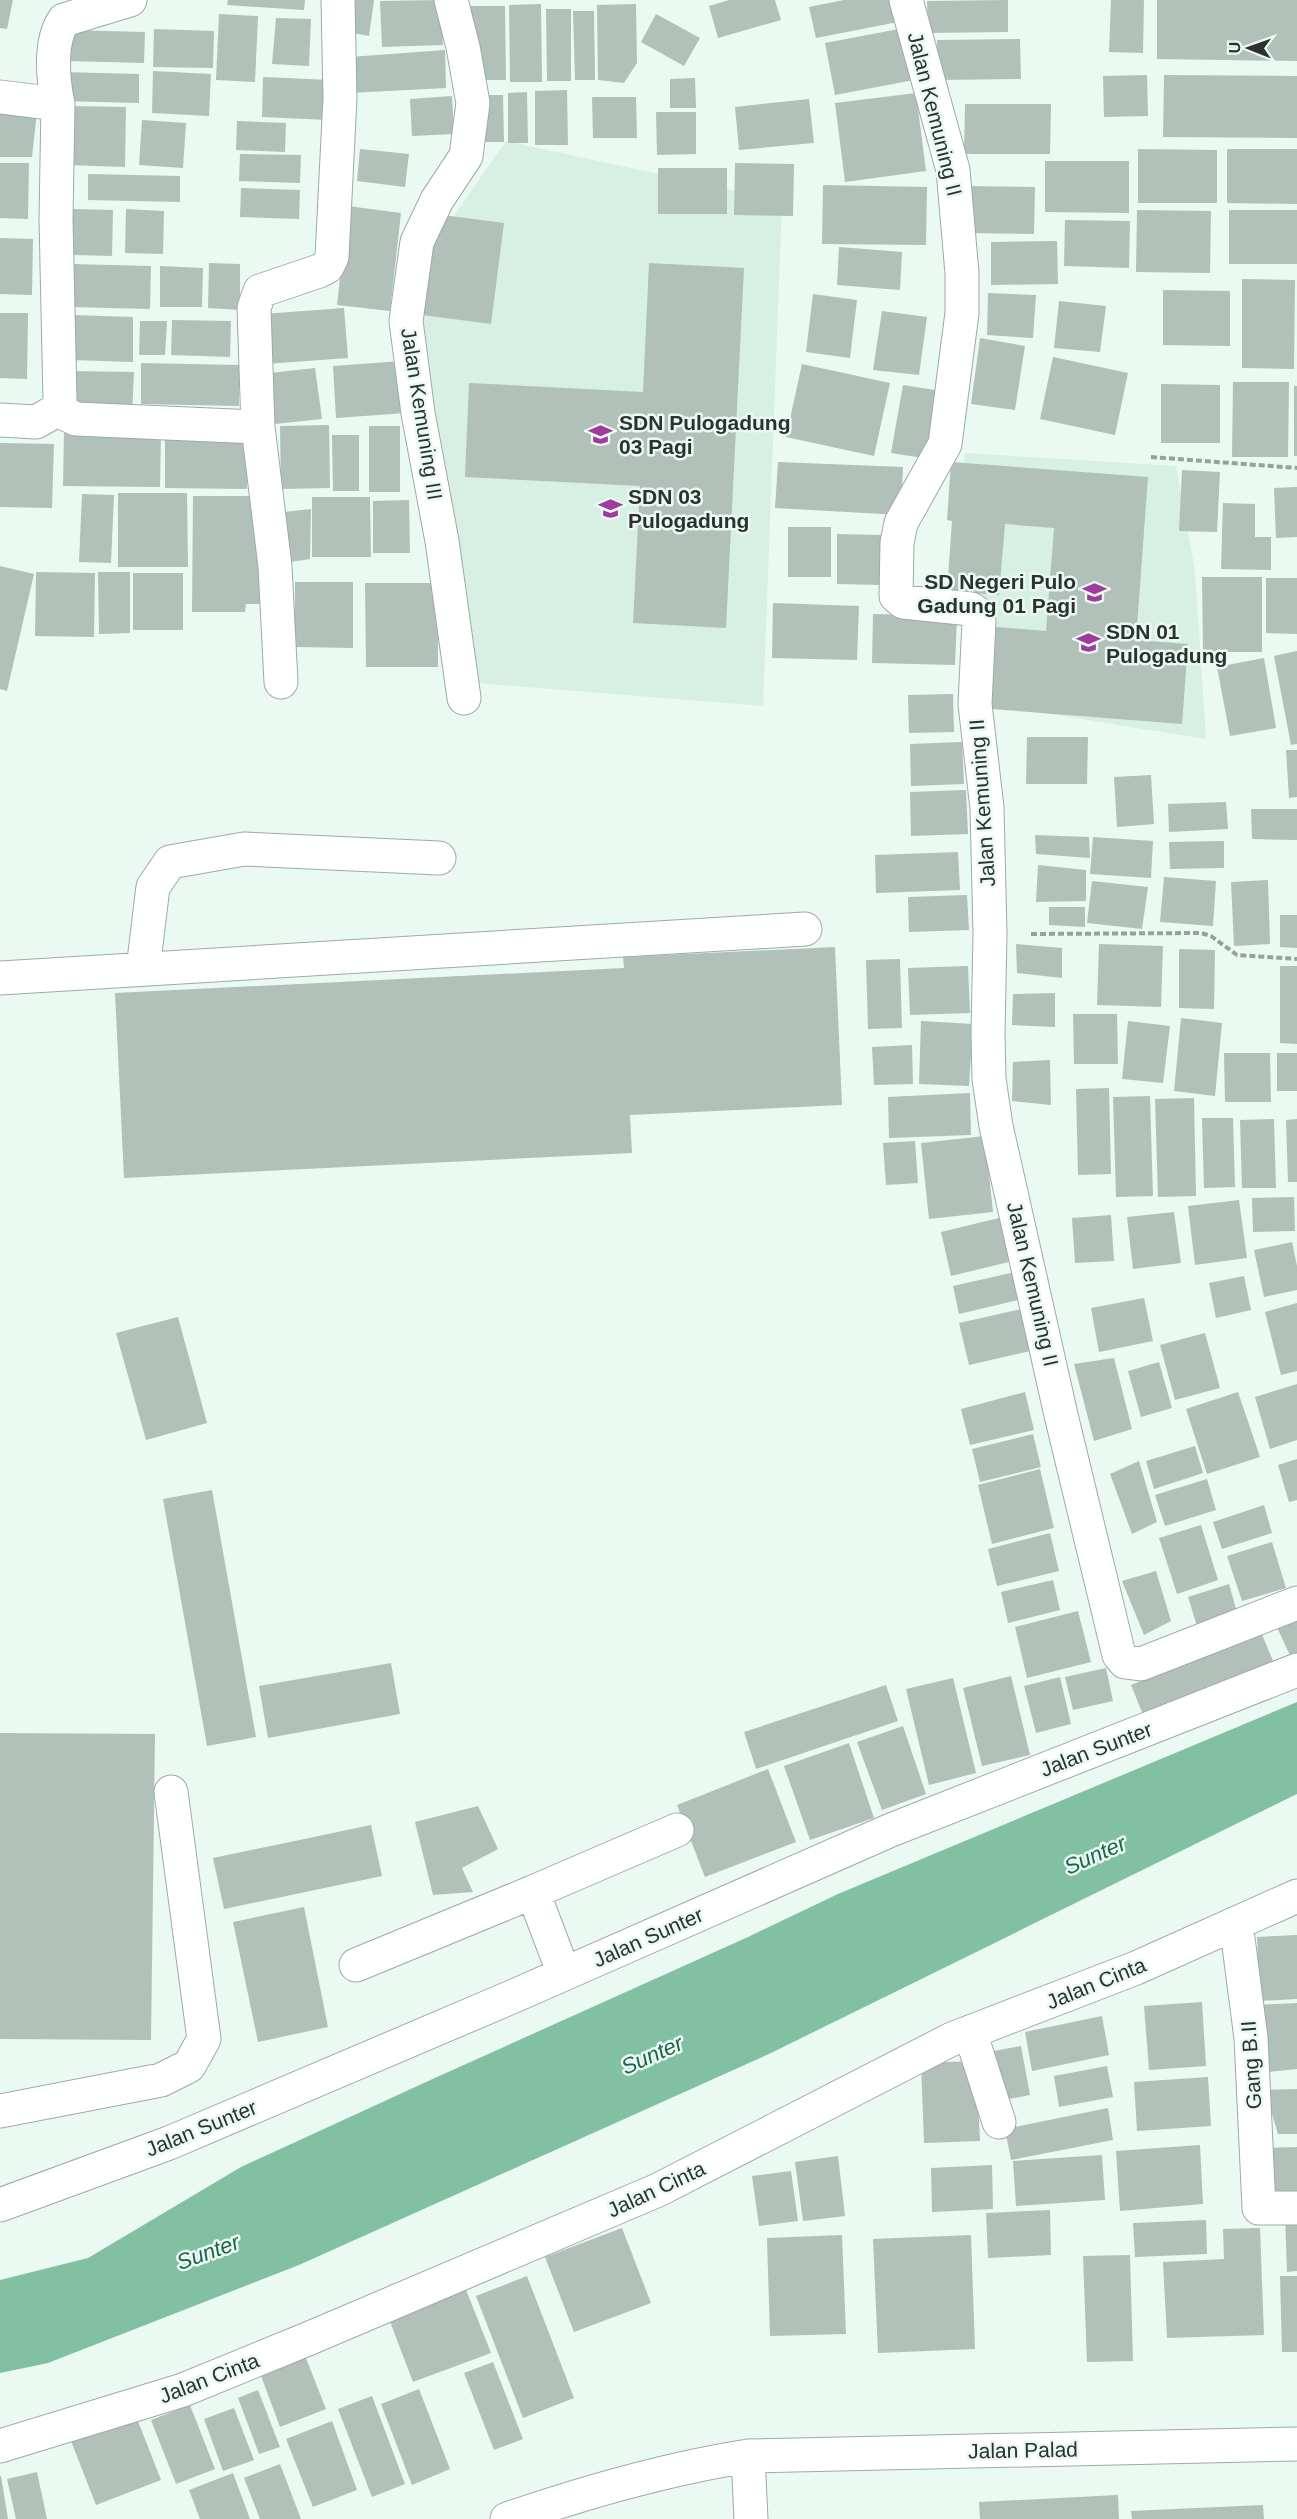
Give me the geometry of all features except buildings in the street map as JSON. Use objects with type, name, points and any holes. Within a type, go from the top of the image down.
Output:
[{"type":"street","points":[[0,420],[36,422],[57,410],[60,400],[56,219],[58,105],[55,81],[58,29],[64,20],[130,0]]},
{"type":"street","points":[[281,682],[275,566],[258,427],[254,308],[260,291],[320,271],[327,267],[332,257],[340,98],[338,0]]},
{"type":"street","name":"Jalan Kemuning III","points":[[451,0],[464,47],[473,103],[465,156],[437,200],[417,242],[406,321],[418,413],[442,542],[464,698]]},
{"type":"street","name":"Jalan Kemuning II","points":[[906,0],[953,170],[962,273],[962,313],[945,444],[901,522],[897,543],[896,596],[903,602],[971,609],[977,613],[979,622],[975,704],[987,808],[990,934],[989,1079],[996,1126],[1119,1655],[1131,1664],[1141,1664],[1297,1603]]},
{"type":"street","points":[[0,97],[58,105]]},
{"type":"street","points":[[57,410],[76,419],[258,427]]},
{"type":"street","points":[[143,969],[153,887],[170,862],[244,849],[439,858]]},
{"type":"street","points":[[0,978],[805,929]]},
{"type":"street","name":"Jalan Sunter","points":[[0,2205],[169,2143],[564,1974],[891,1830],[1297,1670]]},
{"type":"street","points":[[0,2111],[161,2080],[189,2066],[204,2039],[171,1792]]},
{"type":"street","points":[[356,1965],[677,1830]]},
{"type":"street","points":[[533,1892],[564,1974]]},
{"type":"street","name":"Jalan Cinta","points":[[0,2446],[183,2390],[658,2190],[970,2032],[1136,1968],[1297,1896]]},
{"type":"street","name":"Gang B.II","points":[[1236,1923],[1251,2038],[1259,2208],[1297,2208]]},
{"type":"street","points":[[970,2032],[999,2122]]},
{"type":"street","name":"Jalan Palad","points":[[507,2519],[596,2490],[694,2465],[748,2456],[1297,2444]]},
{"type":"street","points":[[748,2456],[751,2519]]},
{"type":"path","points":[[1151,457],[1297,468]]},
{"type":"path","points":[[990,934],[1201,933],[1211,936],[1237,955],[1297,959]]},
{"type":"shaded area","name":"SDN 03 Pulogadung","points":[[506,141],[782,201],[763,706],[477,683],[421,332],[439,237]]},
{"type":"shaded area","name":"SDN 01 Pulogadung","points":[[965,453],[1176,466],[1195,571],[1206,739],[994,705],[958,581]]},
{"type":"water","name":"Sunter","points":[[1297,1702],[1297,1794],[771,2053],[299,2265],[48,2363],[0,2373],[0,2280],[88,2258],[241,2167],[838,1894]]},
{"type":"place","name":"SDN Pulogadung 03 Pagi","points":[[601,434]]},
{"type":"place","name":"SDN 03 Pulogadung","points":[[610,508]]},
{"type":"place","name":"SD Negeri Pulo Gadung 01 Pagi","points":[[1094,593]]},
{"type":"place","name":"SDN 01 Pulogadung","points":[[1088,643]]}]
